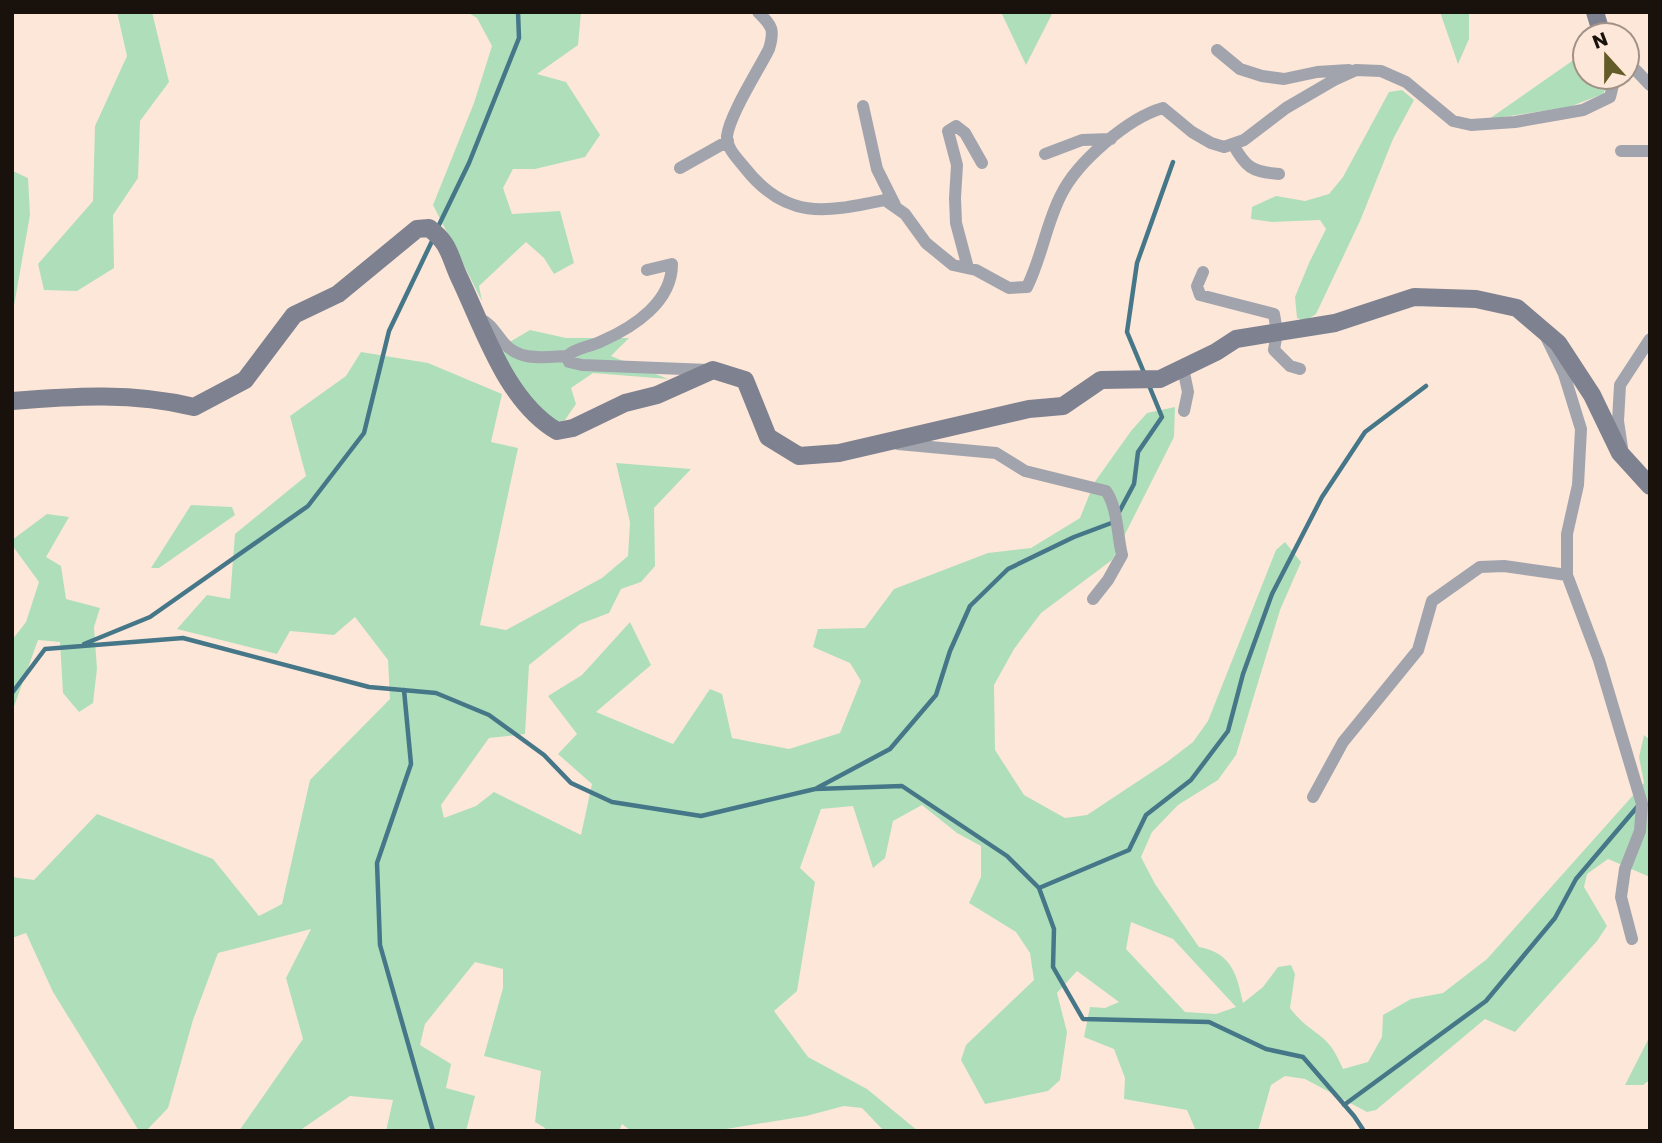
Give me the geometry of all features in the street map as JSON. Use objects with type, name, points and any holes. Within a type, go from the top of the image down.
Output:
[{"type":"street","points":[[758,12],[771,25],[773,37],[733,120],[728,141],[732,152],[750,174],[789,205],[818,210],[885,200],[905,214],[926,243],[953,265],[976,270],[1009,288],[1027,287],[1038,266],[1061,194],[1084,163],[1111,139],[1150,112],[1163,108],[1192,132],[1224,147],[1244,140],[1286,108],[1356,70]]},
{"type":"street","points":[[1217,50],[1240,69],[1284,79],[1317,72],[1381,71],[1406,82],[1453,121],[1471,125],[1515,122],[1583,110],[1610,97],[1612,91]]},
{"type":"street","points":[[863,106],[877,169],[897,208]]},
{"type":"street","points":[[968,268],[956,223],[957,164],[948,131],[956,126],[965,133],[982,163]]},
{"type":"street","points":[[1045,154],[1082,140],[1111,139]]},
{"type":"street","points":[[680,167],[728,141]]},
{"type":"street","points":[[1233,144],[1243,163],[1262,173],[1279,174]]},
{"type":"street","points":[[1621,151],[1650,151]]},
{"type":"street","points":[[12,401],[76,395],[163,399],[194,407],[245,380],[295,315],[338,294],[416,229],[429,228],[444,239],[517,395],[545,424],[557,431],[573,428],[625,403],[657,395],[713,370]]},
{"type":"street","points":[[479,318],[490,323],[509,349],[528,358],[567,356],[632,326],[662,297],[672,278],[672,264],[647,271]]},
{"type":"street","points":[[1203,272],[1197,286],[1200,295],[1274,314],[1277,332],[1275,350],[1290,366],[1300,369]]},
{"type":"street","points":[[567,356],[569,362],[582,365],[713,370],[745,380],[768,438],[799,456],[839,453],[1029,409],[1063,406],[1101,380],[1160,379],[1216,352],[1236,339],[1335,323],[1414,297],[1476,299],[1517,308],[1558,342],[1592,395],[1622,456],[1650,486]]},
{"type":"street","points":[[1542,329],[1564,374],[1581,429],[1578,485],[1567,534],[1567,575],[1599,660],[1642,804],[1640,831],[1625,869],[1621,897],[1632,939]]},
{"type":"street","points":[[1622,456],[1618,421],[1620,386],[1650,339]]},
{"type":"street","points":[[1183,368],[1188,392],[1184,411]]},
{"type":"street","points":[[884,442],[996,453],[1025,471],[1107,491],[1113,501],[1122,555],[1093,599]]},
{"type":"street","points":[[1313,797],[1343,742],[1418,650],[1432,601],[1480,568],[1504,566],[1567,575]]},
{"type":"green space","points":[[117,12],[152,12],[169,82],[140,121],[138,178],[113,215],[114,268],[77,291],[44,290],[38,264],[93,201],[95,126],[127,56]]},
{"type":"green space","points":[[467,12],[581,12],[578,45],[537,74],[566,82],[600,135],[585,157],[535,169],[513,169],[503,188],[512,214],[560,211],[574,263],[554,274],[544,258],[526,242],[479,286],[482,301],[433,205],[474,103],[492,46],[477,18]]},
{"type":"green space","points":[[1001,12],[1053,12],[1026,65]]},
{"type":"green space","points":[[1440,12],[1469,12],[1469,39],[1458,64]]},
{"type":"green space","points":[[1571,62],[1571,91],[1604,91],[1603,94],[1569,107],[1489,119]]},
{"type":"green space","points":[[1402,90],[1414,100],[1393,139],[1360,221],[1316,314],[1305,321],[1297,318],[1295,297],[1326,229],[1320,220],[1272,222],[1251,219],[1252,207],[1276,196],[1305,201],[1329,194],[1343,177],[1389,92]]},
{"type":"green space","points":[[12,149],[13,171],[28,178],[30,215],[12,317]]},
{"type":"green space","points":[[530,330],[566,338],[629,338],[611,356],[668,379],[593,373],[571,388],[576,404],[565,420],[557,422],[529,403],[498,349]]},
{"type":"green space","points":[[361,352],[428,363],[502,394],[491,442],[518,448],[480,625],[506,630],[602,578],[628,556],[630,522],[616,463],[691,469],[654,508],[655,566],[641,582],[621,589],[609,613],[580,624],[529,665],[525,734],[489,738],[441,805],[444,818],[476,806],[494,792],[581,835],[592,784],[558,754],[577,734],[548,696],[582,675],[630,622],[651,665],[596,712],[673,744],[710,689],[722,694],[732,738],[789,749],[840,733],[861,681],[850,663],[813,647],[818,629],[865,628],[894,589],[988,553],[1031,548],[1080,518],[1094,483],[1131,431],[1147,413],[1175,407],[1174,437],[1112,560],[1041,613],[1014,649],[994,685],[995,750],[1024,795],[1065,818],[1087,815],[1193,742],[1208,721],[1276,550],[1285,542],[1301,562],[1280,610],[1236,755],[1218,780],[1178,805],[1152,832],[1141,857],[1155,884],[1199,947],[1219,954],[1231,967],[1243,1003],[1263,987],[1278,967],[1291,965],[1295,974],[1290,1008],[1302,1022],[1327,1042],[1343,1069],[1368,1062],[1382,1037],[1383,1015],[1411,999],[1443,993],[1487,959],[1644,783],[1639,757],[1644,735],[1650,740],[1650,877],[1608,859],[1587,874],[1584,887],[1607,926],[1597,941],[1515,1032],[1485,1019],[1376,1110],[1367,1112],[1305,1079],[1285,1076],[1271,1085],[1258,1131],[1196,1131],[1187,1110],[1124,1099],[1125,1078],[1114,1049],[1084,1037],[1090,1007],[1105,1008],[1119,1002],[1077,971],[1057,993],[1067,1032],[1060,1080],[1048,1091],[985,1104],[961,1060],[966,1045],[1034,980],[1030,953],[1016,932],[969,903],[981,877],[981,846],[957,833],[922,805],[893,821],[885,858],[873,868],[853,806],[821,809],[800,868],[815,882],[797,991],[774,1011],[808,1057],[867,1089],[918,1131],[884,1131],[862,1108],[844,1106],[806,1116],[714,1131],[631,1131],[622,1124],[619,1131],[545,1131],[545,1128],[535,1122],[541,1071],[484,1056],[503,988],[503,969],[475,962],[425,1024],[420,1045],[451,1064],[446,1088],[475,1096],[466,1131],[386,1131],[393,1100],[350,1096],[299,1131],[239,1131],[303,1039],[286,978],[311,929],[218,953],[193,1020],[168,1108],[146,1131],[139,1131],[53,992],[26,933],[12,938],[12,877],[34,880],[97,814],[213,859],[259,916],[282,904],[310,780],[390,699],[388,660],[355,617],[334,635],[290,631],[277,654],[177,629],[207,595],[230,599],[235,534],[306,476],[290,416],[346,376]],"holes":[[[1131,922],[1173,939],[1236,1007],[1216,1014],[1185,1012],[1126,949]]]},
{"type":"green space","points":[[191,505],[232,507],[235,515],[159,568],[151,568]]},
{"type":"green space","points":[[47,514],[69,517],[46,557],[61,566],[66,599],[100,608],[94,627],[97,669],[93,703],[79,712],[63,693],[60,642],[38,640],[12,712],[12,640],[26,622],[39,582],[12,545],[12,540]]},
{"type":"green space","points":[[1650,1036],[1650,1080],[1643,1085],[1625,1085]]},
{"type":"waterway","points":[[437,229],[469,163],[519,38],[518,12]]},
{"type":"waterway","points":[[1145,375],[1127,332],[1137,263],[1173,162]]},
{"type":"waterway","points":[[84,644],[150,617],[308,506],[364,433],[389,331],[434,237]]},
{"type":"waterway","points":[[1118,514],[1134,484],[1138,452],[1162,417],[1148,383]]},
{"type":"waterway","points":[[1039,888],[1129,850],[1146,815],[1191,780],[1228,731],[1243,674],[1272,594],[1322,497],[1365,432],[1426,386]]},
{"type":"waterway","points":[[817,788],[890,749],[936,695],[950,651],[970,606],[1008,569],[1074,537],[1114,522]]},
{"type":"waterway","points":[[12,693],[45,649],[183,638],[369,687],[436,693],[489,715],[544,755],[571,783],[612,802],[701,816],[815,789],[902,786],[1007,856],[1039,888],[1054,929],[1053,967],[1083,1019],[1209,1022],[1266,1049],[1303,1057],[1364,1131]]},
{"type":"waterway","points":[[404,690],[411,764],[377,863],[380,945],[433,1131]]},
{"type":"waterway","points":[[1344,1105],[1486,1001],[1555,918],[1576,879],[1638,806]]}]
